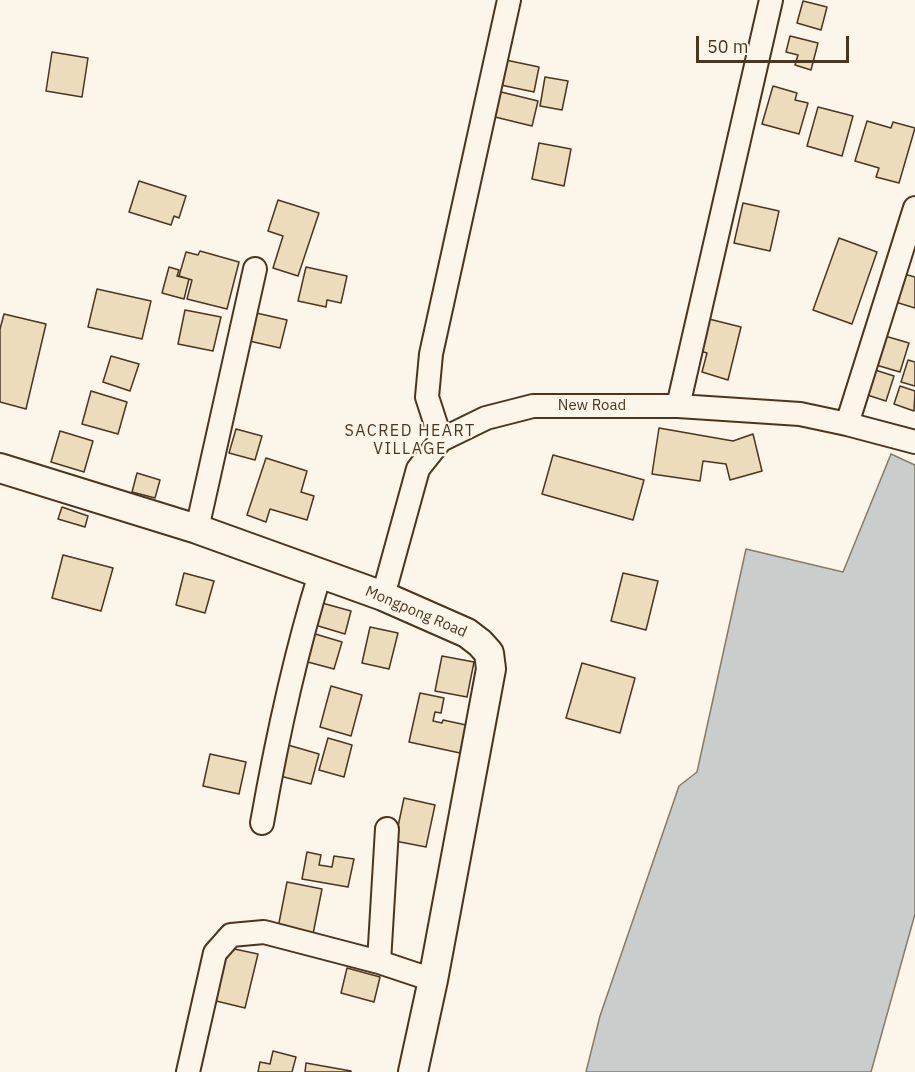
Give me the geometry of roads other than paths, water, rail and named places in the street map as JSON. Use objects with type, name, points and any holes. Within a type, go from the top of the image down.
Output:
[{"type":"main road","name":"Mongpong Road","points":[[0,468],[197,529],[383,596],[467,633],[480,642],[489,653],[491,669],[433,980],[413,1072]]},
{"type":"street","points":[[441,440],[428,397],[431,354],[509,0]]},
{"type":"street","points":[[678,406],[771,0]]},
{"type":"street","points":[[848,424],[915,208]]},
{"type":"street","points":[[197,529],[255,269]]},
{"type":"street","name":"New Road","points":[[383,596],[418,469],[441,440],[486,418],[532,406],[678,406],[800,414],[914,439]]},
{"type":"street","points":[[262,824],[276,740],[302,633],[320,574]]},
{"type":"street","points":[[379,962],[387,829]]},
{"type":"street","points":[[188,1072],[215,953],[228,936],[264,932],[379,962],[433,980]]},
{"type":"district","name":"SACRED HEART VILLAGE","points":[[410,440]]}]
